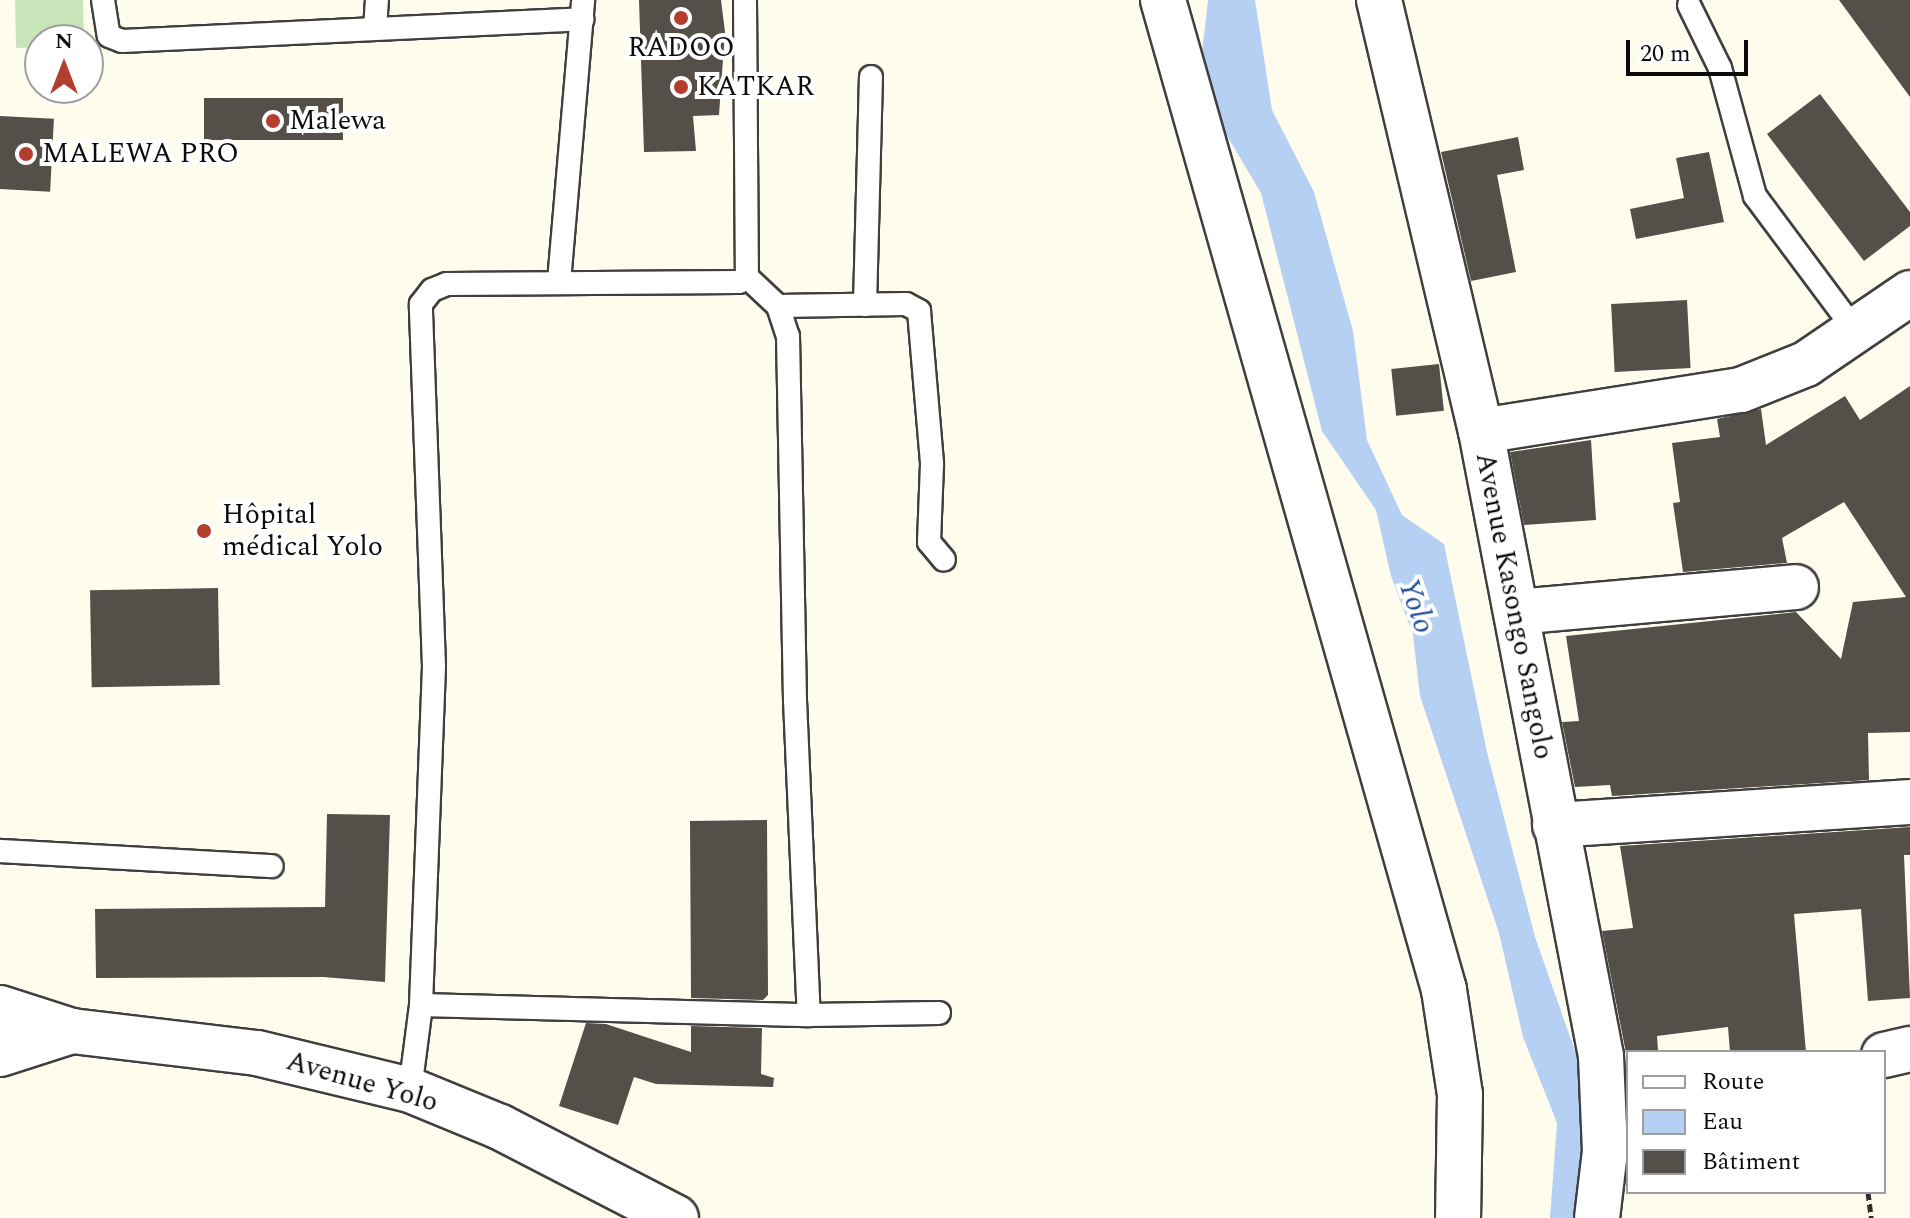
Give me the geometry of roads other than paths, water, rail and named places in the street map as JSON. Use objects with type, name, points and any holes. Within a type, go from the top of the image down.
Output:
[{"type":"street","points":[[1163,0],[1444,990],[1460,1094],[1458,1218]]},
{"type":"street","name":"Avenue Kasongo Sangolo","points":[[1379,0],[1481,431],[1601,1056],[1605,1151],[1597,1218]]},
{"type":"street","points":[[1481,431],[1741,390],[1806,364],[1910,293]]},
{"type":"street","points":[[1517,612],[1796,587]]},
{"type":"street","points":[[1555,825],[1910,802]]},
{"type":"street","name":"Avenue Yolo","points":[[0,1008],[72,1031],[257,1053],[410,1090],[500,1127],[676,1218]]},
{"type":"street","name":"Avenue Yolo","points":[[0,1054],[72,1031]]},
{"type":"street","points":[[1886,1055],[1910,1049]]},
{"type":"lane","points":[[103,0],[109,36],[122,41],[375,28],[583,10],[559,282]]},
{"type":"lane","points":[[375,28],[377,0]]},
{"type":"lane","points":[[745,0],[747,277],[778,306],[788,336],[795,700],[809,1015]]},
{"type":"lane","points":[[1689,5],[1720,68],[1755,196],[1855,330]]},
{"type":"lane","points":[[865,305],[871,77]]},
{"type":"lane","points":[[410,1090],[421,1005],[434,666],[421,304],[432,290],[447,284],[739,282],[747,277]]},
{"type":"lane","points":[[778,306],[906,304],[919,311],[932,464],[929,542],[944,560]]},
{"type":"lane","points":[[0,851],[272,866]]},
{"type":"lane","points":[[421,1005],[809,1015],[939,1013]]},
{"type":"water","name":"Yolo","points":[[1208,0],[1255,0],[1272,110],[1314,192],[1353,331],[1367,440],[1402,515],[1444,544],[1487,752],[1535,937],[1582,1071],[1581,1218],[1550,1218],[1557,1123],[1523,1037],[1499,933],[1420,696],[1413,635],[1391,576],[1376,510],[1322,431],[1261,193],[1198,87]]},
{"type":"place","name":"RADOO","points":[[681,18]]},
{"type":"place","name":"KATKAR","points":[[681,87]]},
{"type":"place","name":"Malewa","points":[[273,121]]},
{"type":"place","name":"MALEWA PRO","points":[[26,154]]},
{"type":"place","name":"Hôpital médical Yolo","points":[[204,531]]}]
